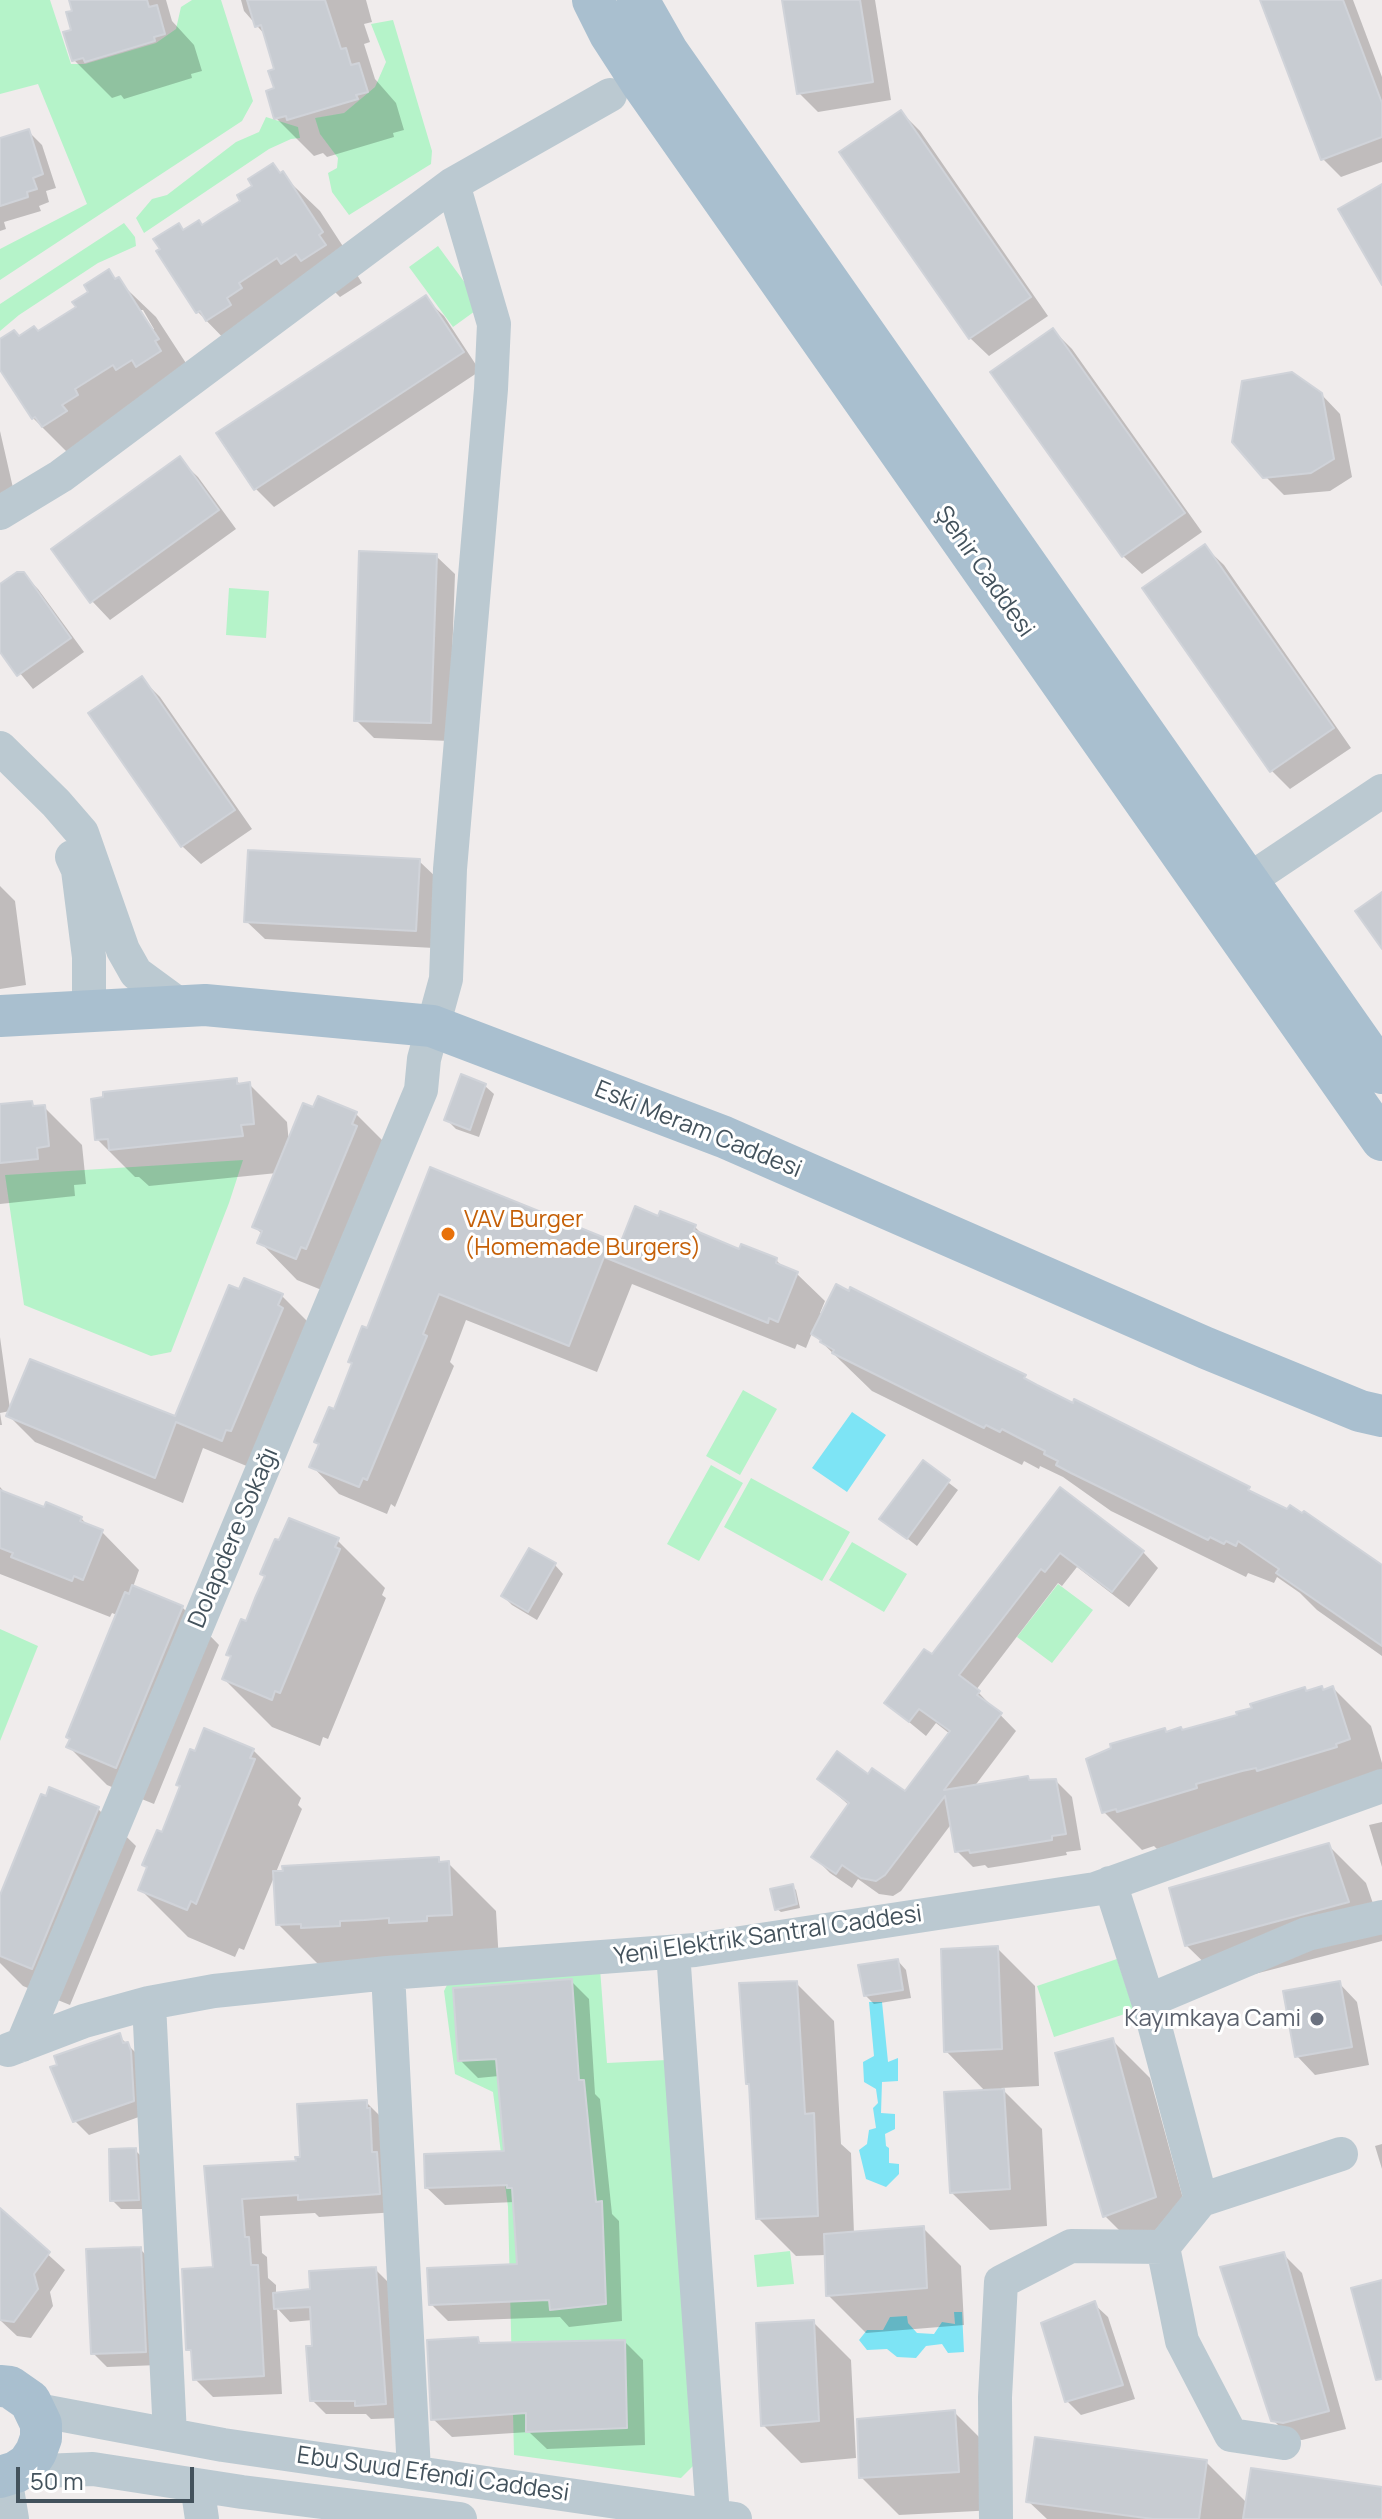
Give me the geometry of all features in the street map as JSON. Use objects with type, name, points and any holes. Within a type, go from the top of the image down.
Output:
[{"type":"main road","name":"Şehir Caddesi","points":[[593,0],[610,34],[643,85],[1382,1140]]},
{"type":"main road","name":"Şehir Caddesi","points":[[638,0],[667,51],[1382,1073]]},
{"type":"main road","name":"Eski Meram Caddesi","points":[[0,1016],[205,1005],[432,1026],[724,1137],[1206,1348],[1375,1417]]},
{"type":"main road","points":[[7,2475],[28,2464],[41,2438],[41,2424],[12,2391]]},
{"type":"street","points":[[0,513],[61,476],[453,184],[610,95]]},
{"type":"street","name":"Dolapdere Sokağı","points":[[11,2049],[421,1090],[432,1026],[446,979],[450,869],[494,324],[453,184]]},
{"type":"street","points":[[0,748],[82,833],[123,950],[136,973],[181,1006]]},
{"type":"street","points":[[0,773],[61,833],[78,870],[89,957],[89,1011]]},
{"type":"street","points":[[1249,880],[1382,791]]},
{"type":"street","name":"Yeni Elektrik Santral Caddesi","points":[[11,2049],[84,2021],[149,2003],[214,1991],[388,1973],[673,1952],[1095,1889],[1382,1786]]},
{"type":"street","points":[[1110,1883],[1148,2001],[1201,2200]]},
{"type":"street","points":[[1148,2001],[1307,1934],[1382,1917]]},
{"type":"street","points":[[673,1952],[724,2518]]},
{"type":"street","points":[[388,1973],[414,2471]]},
{"type":"street","points":[[149,2003],[170,2435]]},
{"type":"street","points":[[1163,2247],[1201,2200],[1341,2154]]},
{"type":"street","points":[[996,2519],[995,2397],[1001,2282],[1071,2246],[1163,2247]]},
{"type":"street","points":[[1163,2247],[1182,2341],[1231,2435],[1284,2443]]},
{"type":"street","name":"Ebu Suud Efendi Caddesi","points":[[12,2391],[170,2435],[223,2445],[724,2518]]},
{"type":"street","name":"Ebu Suud Efendi Caddesi","points":[[7,2475],[93,2469],[460,2519]]},
{"type":"street","points":[[7,2475],[12,2519]]},
{"type":"street","points":[[197,2485],[202,2519]]},
{"type":"green space","points":[[0,0],[50,0],[71,64],[85,64],[156,43],[176,29],[181,7],[192,0],[221,0],[253,101],[242,121],[0,280],[0,249],[87,204],[38,84],[0,94]]},
{"type":"green space","points":[[393,20],[432,151],[431,164],[349,215],[332,192],[328,173],[337,168],[338,158],[320,134],[315,118],[344,113],[375,87],[386,62],[371,24]]},
{"type":"green space","points":[[266,117],[298,127],[300,138],[269,149],[144,233],[136,218],[152,199],[167,195],[236,142],[259,132]]},
{"type":"green space","points":[[124,223],[135,237],[136,246],[98,263],[0,331],[0,304]]},
{"type":"green space","points":[[438,246],[482,306],[453,327],[409,267]]},
{"type":"green space","points":[[229,588],[269,591],[266,638],[226,635]]},
{"type":"green space","points":[[243,1160],[171,1352],[151,1356],[24,1305],[5,1175]]},
{"type":"green space","points":[[743,1390],[777,1409],[740,1475],[706,1456]]},
{"type":"green space","points":[[711,1465],[743,1483],[699,1561],[667,1544]]},
{"type":"green space","points":[[751,1478],[850,1532],[822,1581],[724,1527]]},
{"type":"green space","points":[[852,1542],[907,1574],[884,1612],[829,1580]]},
{"type":"green space","points":[[1058,1584],[1093,1610],[1052,1663],[1017,1637]]},
{"type":"green space","points":[[0,1629],[38,1646],[0,1741]]},
{"type":"green space","points":[[1117,1959],[1134,2011],[1054,2037],[1037,1986]]},
{"type":"green space","points":[[600,1968],[607,2063],[667,2060],[697,2462],[681,2478],[514,2455],[508,2207],[493,2092],[455,2074],[444,1991],[451,1977]]},
{"type":"green space","points":[[790,2251],[794,2284],[757,2287],[754,2255]]},
{"type":"water","points":[[852,1412],[886,1435],[847,1492],[812,1468]]},
{"type":"water","points":[[869,2002],[882,2002],[888,2062],[898,2058],[898,2081],[882,2082],[881,2113],[895,2114],[895,2129],[885,2134],[889,2163],[899,2164],[899,2174],[886,2187],[866,2179],[859,2150],[867,2144],[869,2130],[876,2128],[873,2108],[878,2103],[876,2089],[864,2082],[863,2062],[874,2056]]},
{"type":"water","points":[[954,2312],[962,2312],[964,2352],[948,2353],[942,2344],[926,2346],[916,2358],[897,2357],[887,2349],[867,2350],[859,2340],[867,2330],[883,2330],[890,2317],[907,2316],[908,2323],[917,2333],[934,2334],[942,2322],[955,2324]]},
{"type":"building","points":[[69,0],[147,0],[149,7],[157,5],[165,34],[154,37],[155,41],[85,62],[83,58],[72,61],[63,32],[71,30],[66,12],[72,11]]},
{"type":"building","points":[[247,0],[325,0],[341,49],[346,48],[351,65],[359,63],[368,92],[356,95],[358,99],[287,120],[286,116],[274,119],[266,91],[274,88],[268,71],[274,69],[261,25],[255,27]]},
{"type":"building","points":[[782,0],[860,0],[873,82],[797,94]]},
{"type":"building","points":[[1260,0],[1343,0],[1382,103],[1382,137],[1321,160]]},
{"type":"building","points":[[901,110],[1031,297],[969,339],[839,152]]},
{"type":"building","points":[[29,129],[43,174],[33,178],[37,189],[27,192],[28,197],[0,206],[0,138]]},
{"type":"building","points":[[273,163],[280,173],[283,171],[323,232],[319,235],[326,245],[301,261],[296,254],[281,264],[277,258],[239,283],[242,288],[227,298],[231,305],[206,321],[200,311],[196,313],[156,251],[160,249],[153,239],[179,223],[183,230],[199,220],[202,225],[240,201],[237,195],[252,186],[248,179]]},
{"type":"building","points":[[1382,184],[1382,285],[1338,209]]},
{"type":"building","points":[[109,269],[115,279],[119,277],[159,339],[155,341],[161,351],[136,367],[132,360],[116,370],[113,365],[75,389],[78,395],[62,405],[67,411],[42,427],[35,417],[32,419],[0,370],[0,339],[14,330],[19,336],[34,326],[38,331],[76,307],[72,302],[88,292],[84,285]]},
{"type":"building","points":[[426,295],[464,352],[254,490],[216,433]]},
{"type":"building","points":[[1053,328],[1185,513],[1122,557],[990,372]]},
{"type":"building","points":[[1292,372],[1322,393],[1334,459],[1311,473],[1263,478],[1232,442],[1242,381]]},
{"type":"building","points":[[180,456],[219,510],[90,603],[51,549]]},
{"type":"building","points":[[1205,544],[1334,728],[1270,772],[1142,588]]},
{"type":"building","points":[[359,551],[437,554],[431,723],[354,721]]},
{"type":"building","points":[[17,572],[24,572],[71,638],[17,676],[0,652],[0,584]]},
{"type":"building","points":[[142,676],[235,810],[181,847],[88,713]]},
{"type":"building","points":[[248,850],[420,859],[416,931],[244,922]]},
{"type":"building","points":[[1382,892],[1382,949],[1355,911]]},
{"type":"building","points":[[461,1074],[486,1084],[470,1130],[444,1120]]},
{"type":"building","points":[[237,1078],[237,1084],[250,1082],[254,1124],[241,1125],[243,1136],[109,1150],[108,1139],[95,1140],[91,1099],[103,1097],[103,1092]]},
{"type":"building","points":[[318,1096],[357,1112],[352,1124],[357,1126],[306,1249],[301,1247],[296,1259],[257,1243],[262,1231],[252,1227],[303,1103],[313,1107]]},
{"type":"building","points":[[32,1101],[33,1106],[45,1105],[49,1146],[37,1148],[38,1159],[0,1163],[0,1104]]},
{"type":"building","points":[[430,1167],[620,1244],[635,1206],[658,1216],[660,1211],[696,1225],[694,1230],[739,1249],[741,1244],[777,1258],[776,1263],[798,1272],[778,1322],[769,1318],[768,1323],[604,1257],[569,1346],[439,1294],[423,1334],[427,1336],[367,1480],[363,1478],[359,1487],[309,1467],[319,1444],[314,1442],[329,1407],[334,1409],[362,1326],[367,1328]]},
{"type":"building","points":[[244,1278],[283,1294],[278,1305],[283,1308],[231,1431],[226,1430],[222,1441],[176,1422],[155,1478],[6,1416],[30,1359],[175,1416],[229,1285],[239,1289]]},
{"type":"building","points":[[836,1284],[849,1291],[850,1287],[1026,1375],[1024,1378],[1073,1403],[1074,1399],[1250,1487],[1248,1490],[1287,1509],[1290,1505],[1302,1513],[1304,1511],[1382,1565],[1382,1646],[1276,1573],[1279,1569],[1238,1541],[1236,1546],[1210,1537],[1208,1540],[1056,1465],[1058,1461],[1044,1454],[1045,1451],[1002,1429],[1000,1432],[986,1425],[984,1428],[832,1353],[834,1350],[811,1334]]},
{"type":"building","points":[[923,1460],[950,1480],[907,1539],[879,1519]]},
{"type":"building","points":[[1060,1487],[1144,1551],[1112,1592],[1060,1553],[1045,1572],[1041,1569],[959,1675],[980,1691],[977,1695],[1002,1713],[944,1790],[1028,1776],[1029,1780],[1056,1779],[1066,1834],[1052,1836],[1052,1840],[1003,1848],[955,1852],[945,1796],[885,1875],[876,1881],[861,1878],[842,1865],[836,1874],[811,1857],[849,1803],[817,1779],[837,1751],[868,1774],[872,1768],[905,1791],[950,1731],[919,1709],[909,1722],[884,1703],[924,1649],[932,1654]]},
{"type":"building","points":[[0,1490],[44,1507],[46,1502],[82,1517],[80,1521],[103,1530],[83,1580],[74,1576],[72,1581],[11,1557],[13,1553],[0,1548]]},
{"type":"building","points":[[289,1518],[339,1538],[335,1547],[340,1549],[280,1693],[275,1691],[272,1700],[222,1679],[231,1656],[226,1655],[241,1619],[246,1621],[265,1576],[260,1574],[275,1539],[279,1540]]},
{"type":"building","points":[[529,1548],[556,1563],[528,1612],[501,1596]]},
{"type":"building","points":[[132,1585],[183,1606],[116,1768],[66,1747],[70,1739],[66,1737],[125,1592],[129,1594]]},
{"type":"building","points":[[1322,1686],[1323,1690],[1333,1686],[1350,1739],[1336,1744],[1337,1747],[1257,1771],[1256,1768],[1196,1784],[1197,1788],[1117,1812],[1116,1809],[1102,1813],[1086,1759],[1111,1748],[1110,1744],[1165,1728],[1166,1732],[1181,1727],[1182,1730],[1237,1715],[1236,1712],[1252,1708],[1250,1704],[1305,1687],[1306,1691]]},
{"type":"building","points":[[204,1728],[254,1749],[250,1758],[255,1759],[196,1904],[191,1901],[187,1910],[138,1890],[147,1867],[142,1865],[157,1830],[162,1832],[190,1749],[195,1751]]},
{"type":"building","points":[[49,1787],[99,1807],[32,1969],[0,1956],[0,1895],[41,1794],[46,1796]]},
{"type":"building","points":[[1329,1843],[1349,1902],[1185,1946],[1169,1888]]},
{"type":"building","points":[[439,1857],[439,1862],[449,1861],[452,1915],[427,1916],[427,1921],[389,1923],[389,1918],[340,1921],[340,1926],[301,1928],[301,1924],[276,1925],[273,1871],[283,1871],[282,1866]]},
{"type":"building","points":[[793,1884],[797,1904],[775,1910],[770,1889]]},
{"type":"building","points":[[998,1946],[1002,2049],[944,2052],[941,1949]]},
{"type":"building","points":[[898,1959],[903,1990],[864,1996],[858,1965]]},
{"type":"building","points":[[572,1979],[579,2080],[584,2080],[596,2202],[602,2201],[606,2304],[550,2310],[549,2300],[429,2305],[427,2268],[517,2264],[512,2188],[507,2188],[507,2185],[425,2188],[424,2154],[504,2151],[496,2059],[458,2061],[453,1988]]},
{"type":"building","points":[[797,1981],[805,2114],[814,2113],[818,2216],[756,2219],[749,2084],[746,2084],[739,1983]]},
{"type":"building","name":"Kayımkaya Cami","points":[[1340,1981],[1352,2047],[1295,2057],[1283,1991]]},
{"type":"building","points":[[120,2033],[123,2043],[128,2042],[131,2051],[134,2101],[73,2122],[50,2067],[57,2065],[54,2056]]},
{"type":"building","points":[[1113,2038],[1156,2197],[1103,2217],[1055,2053]]},
{"type":"building","points":[[1004,2089],[1010,2189],[950,2193],[944,2092]]},
{"type":"building","points":[[367,2100],[372,2152],[377,2152],[380,2194],[298,2200],[298,2195],[242,2199],[251,2265],[258,2265],[264,2376],[193,2380],[191,2350],[186,2350],[182,2269],[213,2267],[204,2166],[296,2161],[295,2157],[300,2157],[297,2104]]},
{"type":"building","points":[[136,2148],[139,2200],[110,2201],[109,2149]]},
{"type":"building","points":[[0,2208],[50,2252],[34,2274],[38,2289],[14,2322],[0,2320]]},
{"type":"building","points":[[924,2226],[927,2288],[826,2296],[824,2234]]},
{"type":"building","points":[[141,2247],[146,2352],[91,2354],[86,2249]]},
{"type":"building","points":[[1284,2252],[1329,2411],[1283,2423],[1271,2421],[1220,2267]]},
{"type":"building","points":[[376,2267],[386,2404],[355,2406],[355,2401],[310,2401],[306,2346],[312,2346],[310,2307],[274,2309],[273,2293],[310,2289],[309,2271]]},
{"type":"building","points":[[1382,2280],[1382,2379],[1376,2380],[1351,2288]]},
{"type":"building","points":[[1095,2301],[1123,2385],[1065,2402],[1041,2323]]},
{"type":"building","points":[[814,2320],[819,2421],[761,2426],[756,2323]]},
{"type":"building","points":[[478,2337],[479,2343],[625,2340],[627,2428],[526,2432],[526,2413],[431,2420],[427,2340]]},
{"type":"building","points":[[955,2410],[959,2472],[859,2478],[857,2419]]},
{"type":"building","points":[[1035,2437],[1207,2460],[1199,2519],[1153,2519],[1026,2502]]},
{"type":"building","points":[[1251,2468],[1382,2487],[1382,2519],[1243,2519]]},
{"type":"place","name":"VAV Burger (Homemade Burgers)","points":[[448,1234]]},
{"type":"place","name":"Kayımkaya Cami","points":[[1317,2019]]}]
